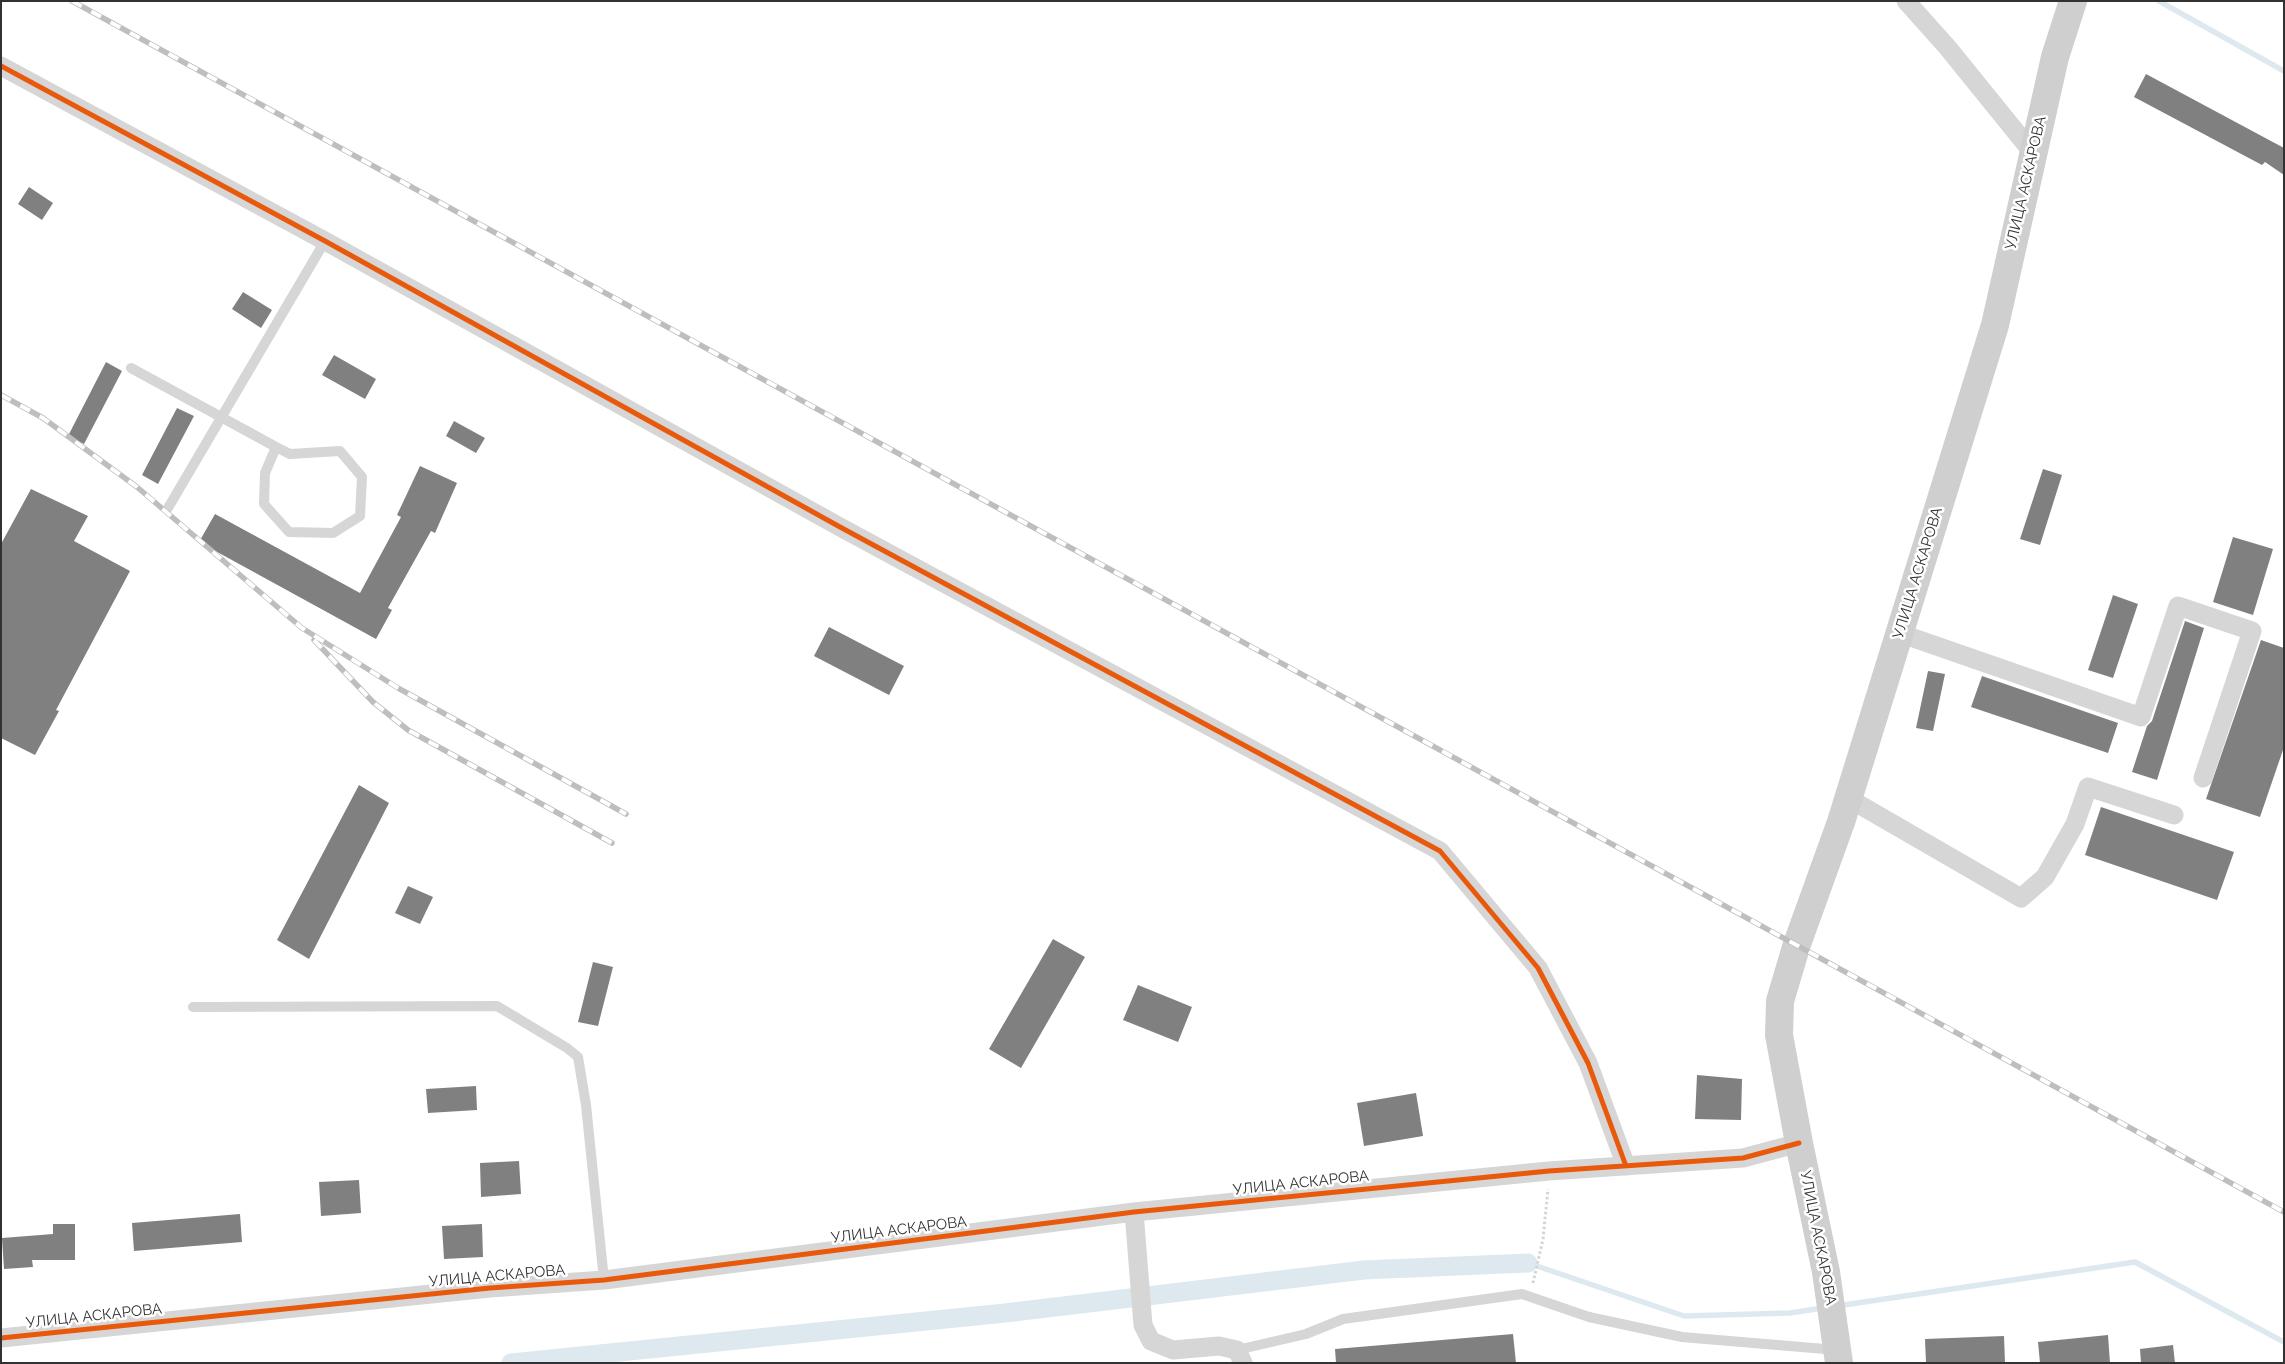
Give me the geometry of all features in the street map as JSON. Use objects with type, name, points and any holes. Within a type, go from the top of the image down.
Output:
[{"type":"main road","name":"УЛИЦА АСКАРОВА","points":[[1837,1349],[1826,1272],[1798,1142],[1779,1035],[1780,1001],[1797,944],[1848,798],[1995,325],[2055,57],[2073,1]]},
{"type":"street","points":[[1906,1],[1948,48],[2033,153]]},
{"type":"street","points":[[1,66],[325,241],[840,527],[1440,851],[1538,968],[1588,1063],[1626,1166]]},
{"type":"street","points":[[1899,633],[2141,717],[2178,606],[2252,631],[2203,778]]},
{"type":"street","points":[[1848,798],[2021,898],[2045,877],[2075,824],[2088,788],[2174,815]]},
{"type":"street","name":"УЛИЦА АСКАРОВА","points":[[1,1338],[490,1288],[604,1280],[1134,1212],[1549,1171],[1743,1158],[1798,1142]]},
{"type":"street","points":[[1134,1212],[1143,1325],[1151,1341],[1173,1350],[1219,1346],[1240,1356]]},
{"type":"lane","points":[[168,508],[325,241]]},
{"type":"lane","points":[[132,368],[290,454],[340,451],[362,477],[360,516],[333,534],[289,532],[264,504],[265,473],[276,447]]},
{"type":"lane","points":[[193,1007],[497,1006],[567,1048],[578,1058],[586,1105],[604,1280]]},
{"type":"lane","points":[[1240,1356],[1306,1334],[1343,1319],[1522,1294],[1589,1317],[1682,1336],[1837,1349]]},
{"type":"path","points":[[1529,1296],[1544,1239],[1549,1171]]},
{"type":"building","points":[[2146,74],[2284,148],[2284,175],[2265,162],[2262,165],[2134,97]]},
{"type":"building","points":[[29,187],[53,203],[42,220],[18,204]]},
{"type":"building","points":[[243,292],[272,310],[261,328],[232,309]]},
{"type":"building","points":[[334,355],[376,379],[365,399],[322,375]]},
{"type":"building","points":[[106,362],[122,371],[84,444],[68,436]]},
{"type":"building","points":[[177,408],[194,416],[158,484],[142,475]]},
{"type":"building","points":[[454,421],[485,438],[476,453],[446,436]]},
{"type":"building","points":[[420,466],[457,483],[435,533],[431,531],[388,608],[392,610],[376,639],[199,542],[215,514],[360,593],[401,517],[397,515]]},
{"type":"building","points":[[2043,469],[2062,475],[2040,545],[2020,539]]},
{"type":"building","points":[[31,489],[88,516],[74,541],[130,571],[56,710],[59,711],[35,755],[1,738],[1,544]]},
{"type":"building","points":[[2233,537],[2273,549],[2253,615],[2213,602]]},
{"type":"building","points":[[2113,595],[2138,604],[2113,678],[2088,670]]},
{"type":"building","points":[[2185,621],[2204,628],[2157,780],[2132,772],[2147,726],[2152,721]]},
{"type":"building","points":[[829,627],[904,666],[889,695],[814,656]]},
{"type":"building","points":[[2261,640],[2284,648],[2284,747],[2260,817],[2206,799]]},
{"type":"building","points":[[1928,671],[1945,674],[1933,731],[1916,728]]},
{"type":"building","points":[[1982,676],[2118,723],[2108,753],[1971,707]]},
{"type":"building","points":[[359,785],[389,803],[309,959],[277,940]]},
{"type":"building","points":[[2101,807],[2234,852],[2217,900],[2085,855]]},
{"type":"building","points":[[408,886],[433,897],[420,924],[395,913]]},
{"type":"building","points":[[1053,939],[1085,957],[1021,1068],[989,1049]]},
{"type":"building","points":[[593,962],[613,967],[598,1026],[578,1022]]},
{"type":"building","points":[[1138,985],[1192,1007],[1178,1042],[1123,1020]]},
{"type":"building","points":[[1697,1075],[1742,1079],[1741,1120],[1695,1119]]},
{"type":"building","points":[[476,1086],[477,1110],[428,1113],[426,1089]]},
{"type":"building","points":[[1416,1093],[1423,1136],[1364,1146],[1357,1103]]},
{"type":"building","points":[[519,1161],[521,1194],[481,1197],[480,1163]]},
{"type":"building","points":[[359,1180],[361,1213],[321,1216],[319,1182]]},
{"type":"building","points":[[240,1214],[242,1242],[134,1251],[132,1223]]},
{"type":"building","points":[[53,1224],[75,1224],[75,1260],[32,1260],[33,1267],[4,1269],[2,1238],[53,1234]]},
{"type":"building","points":[[482,1224],[483,1257],[444,1259],[442,1226]]},
{"type":"building","points":[[1513,1334],[1516,1363],[1336,1363],[1335,1349]]},
{"type":"building","points":[[2108,1335],[2110,1363],[2040,1363],[2038,1342]]},
{"type":"building","points":[[2004,1336],[2005,1363],[1926,1363],[1925,1339]]},
{"type":"building","points":[[2173,1345],[2175,1363],[2141,1363],[2140,1349]]},
{"type":"waterway","points":[[2159,1],[2284,71]]},
{"type":"waterway","points":[[1837,1306],[2135,1262],[2284,1342]]},
{"type":"waterway","points":[[1528,1263],[1684,1316],[1790,1313],[1823,1308]]},
{"type":"waterway","points":[[511,1363],[1005,1313],[1364,1270],[1528,1263]]},
{"type":"railway","points":[[72,1],[2284,1212]]},
{"type":"railway","points":[[1,395],[43,418],[137,487],[302,628],[398,688],[626,814]]},
{"type":"railway","points":[[314,640],[373,702],[408,730],[612,843]]},
{"type":"cycle path","points":[[1,66],[325,241],[840,527],[1440,851],[1538,968],[1588,1063],[1626,1166]]},
{"type":"cycle path","points":[[1,1338],[490,1288],[604,1280],[1134,1212],[1549,1171],[1743,1158],[1799,1143]]}]
